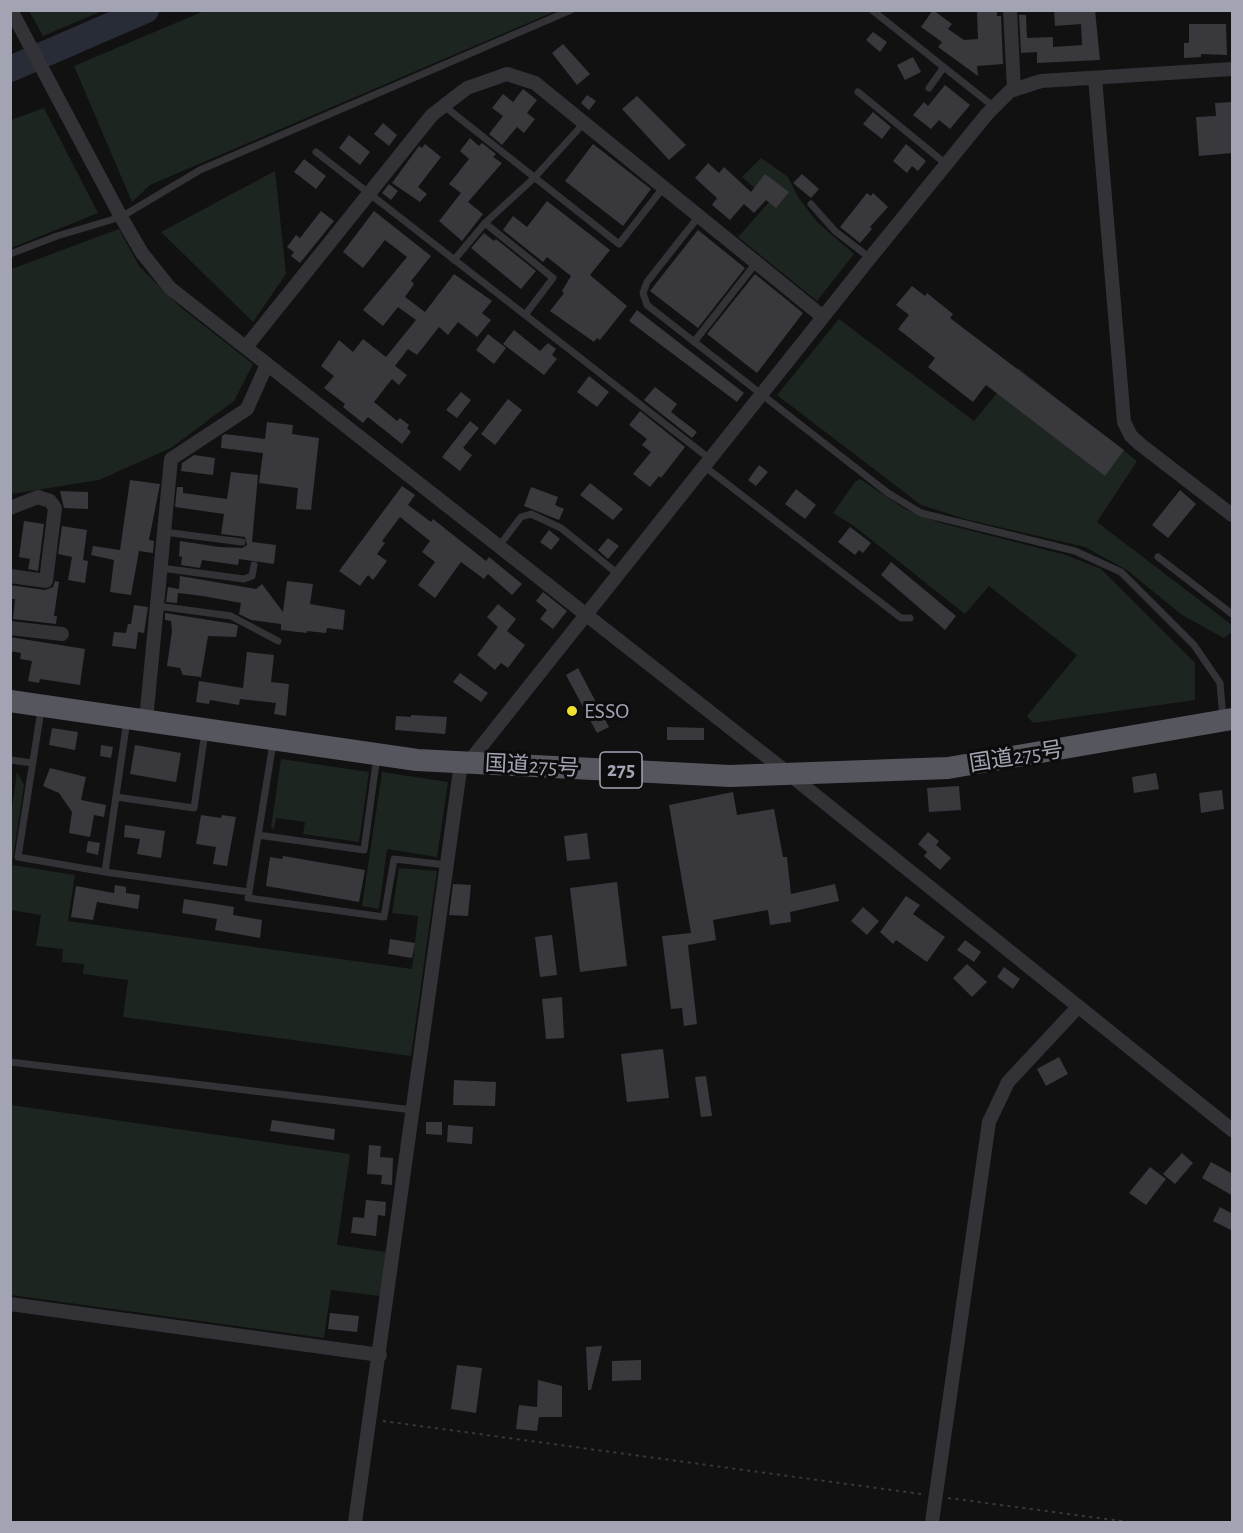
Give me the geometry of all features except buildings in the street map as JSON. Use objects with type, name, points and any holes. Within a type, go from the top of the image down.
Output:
[{"type":"highway","name":"国道275号","points":[[10,702],[417,760],[730,776],[948,768],[1228,720]]},
{"type":"street","points":[[11,10],[121,217],[142,253],[170,288],[789,774],[1233,1130]]},
{"type":"street","points":[[1010,10],[1014,90]]},
{"type":"street","points":[[355,1522],[447,865],[465,763],[994,107],[1014,90],[1041,81],[1233,69]]},
{"type":"street","points":[[246,347],[432,116],[467,88],[507,74],[535,83],[823,317]]},
{"type":"street","points":[[1095,78],[1124,422],[1131,436],[1141,446],[1233,514]]},
{"type":"street","points":[[137,719],[157,606],[171,459],[247,409],[267,364]]},
{"type":"street","points":[[10,508],[38,497],[50,501],[55,508],[45,581],[10,576]]},
{"type":"street","points":[[10,627],[62,634]]},
{"type":"street","points":[[932,1522],[990,1122],[1008,1082],[1078,1006]]},
{"type":"street","points":[[10,1304],[380,1355]]},
{"type":"lane","points":[[10,254],[57,236],[121,217],[200,170],[571,10]]},
{"type":"lane","points":[[872,10],[994,107]]},
{"type":"lane","points":[[929,88],[944,67]]},
{"type":"lane","points":[[858,92],[946,164]]},
{"type":"lane","points":[[444,106],[620,244],[663,188]]},
{"type":"lane","points":[[454,260],[485,223],[534,178],[584,123]]},
{"type":"lane","points":[[316,152],[525,315],[902,618],[910,618]]},
{"type":"lane","points":[[811,204],[835,231],[870,258]]},
{"type":"lane","points":[[699,216],[647,282],[643,293],[647,305],[888,493],[921,513],[1076,551],[1121,572],[1194,645],[1220,683],[1228,720]]},
{"type":"lane","points":[[485,223],[554,279],[525,315]]},
{"type":"lane","points":[[694,342],[756,263]]},
{"type":"lane","points":[[499,546],[521,517],[531,514],[561,528],[618,574]]},
{"type":"lane","points":[[164,532],[242,542]]},
{"type":"lane","points":[[1158,557],[1233,614]]},
{"type":"lane","points":[[161,568],[244,579],[252,576],[254,565]]},
{"type":"lane","points":[[157,606],[231,616],[278,641]]},
{"type":"lane","points":[[42,706],[18,857],[249,892]]},
{"type":"lane","points":[[105,872],[116,797],[137,719]]},
{"type":"lane","points":[[116,797],[194,808],[205,729]]},
{"type":"lane","points":[[273,739],[248,898],[384,917],[394,859],[447,865]]},
{"type":"lane","points":[[258,835],[363,850],[377,754]]},
{"type":"lane","points":[[10,760],[33,763]]},
{"type":"lane","points":[[10,1062],[414,1110]]},
{"type":"path","points":[[370,1419],[1129,1522]]},
{"type":"shaded area","points":[[29,11],[102,11],[43,36]]},
{"type":"shaded area","points":[[204,11],[556,11],[150,185],[132,202],[74,66]]},
{"type":"shaded area","points":[[44,108],[98,213],[11,248],[11,120]]},
{"type":"shaded area","points":[[761,158],[788,177],[798,197],[817,222],[854,254],[817,301],[738,237],[770,201],[742,177]]},
{"type":"shaded area","points":[[275,171],[286,274],[253,322],[161,232]]},
{"type":"shaded area","points":[[119,229],[139,266],[179,306],[253,364],[234,401],[171,448],[99,480],[11,494],[11,269]]},
{"type":"shaded area","points":[[839,319],[974,421],[1018,368],[1137,461],[1097,522],[1232,625],[1232,632],[1224,638],[1182,615],[1127,570],[1085,547],[965,519],[921,505],[777,395]]},
{"type":"shaded area","points":[[860,479],[905,509],[941,523],[1066,555],[1101,569],[1195,663],[1195,700],[1033,723],[1027,716],[1077,655],[989,586],[965,614],[854,526],[833,513],[855,482]]},
{"type":"shaded area","points":[[281,759],[369,772],[359,842],[303,834],[305,822],[276,818],[274,829],[271,828]]},
{"type":"shaded area","points":[[17,772],[24,785],[12,865],[75,875],[68,921],[412,969],[418,916],[392,913],[399,868],[437,871],[411,1056],[123,1017],[128,980],[83,974],[84,964],[62,962],[63,949],[36,946],[41,915],[11,910],[11,815]]},
{"type":"shaded area","points":[[382,772],[448,782],[437,857],[387,849],[379,909],[362,906]]},
{"type":"shaded area","points":[[11,1105],[350,1154],[337,1245],[386,1252],[380,1296],[331,1290],[324,1338],[11,1295]]},
{"type":"waterway","points":[[10,69],[146,10]]},
{"type":"place","name":"ESSO","points":[[572,711]]}]
